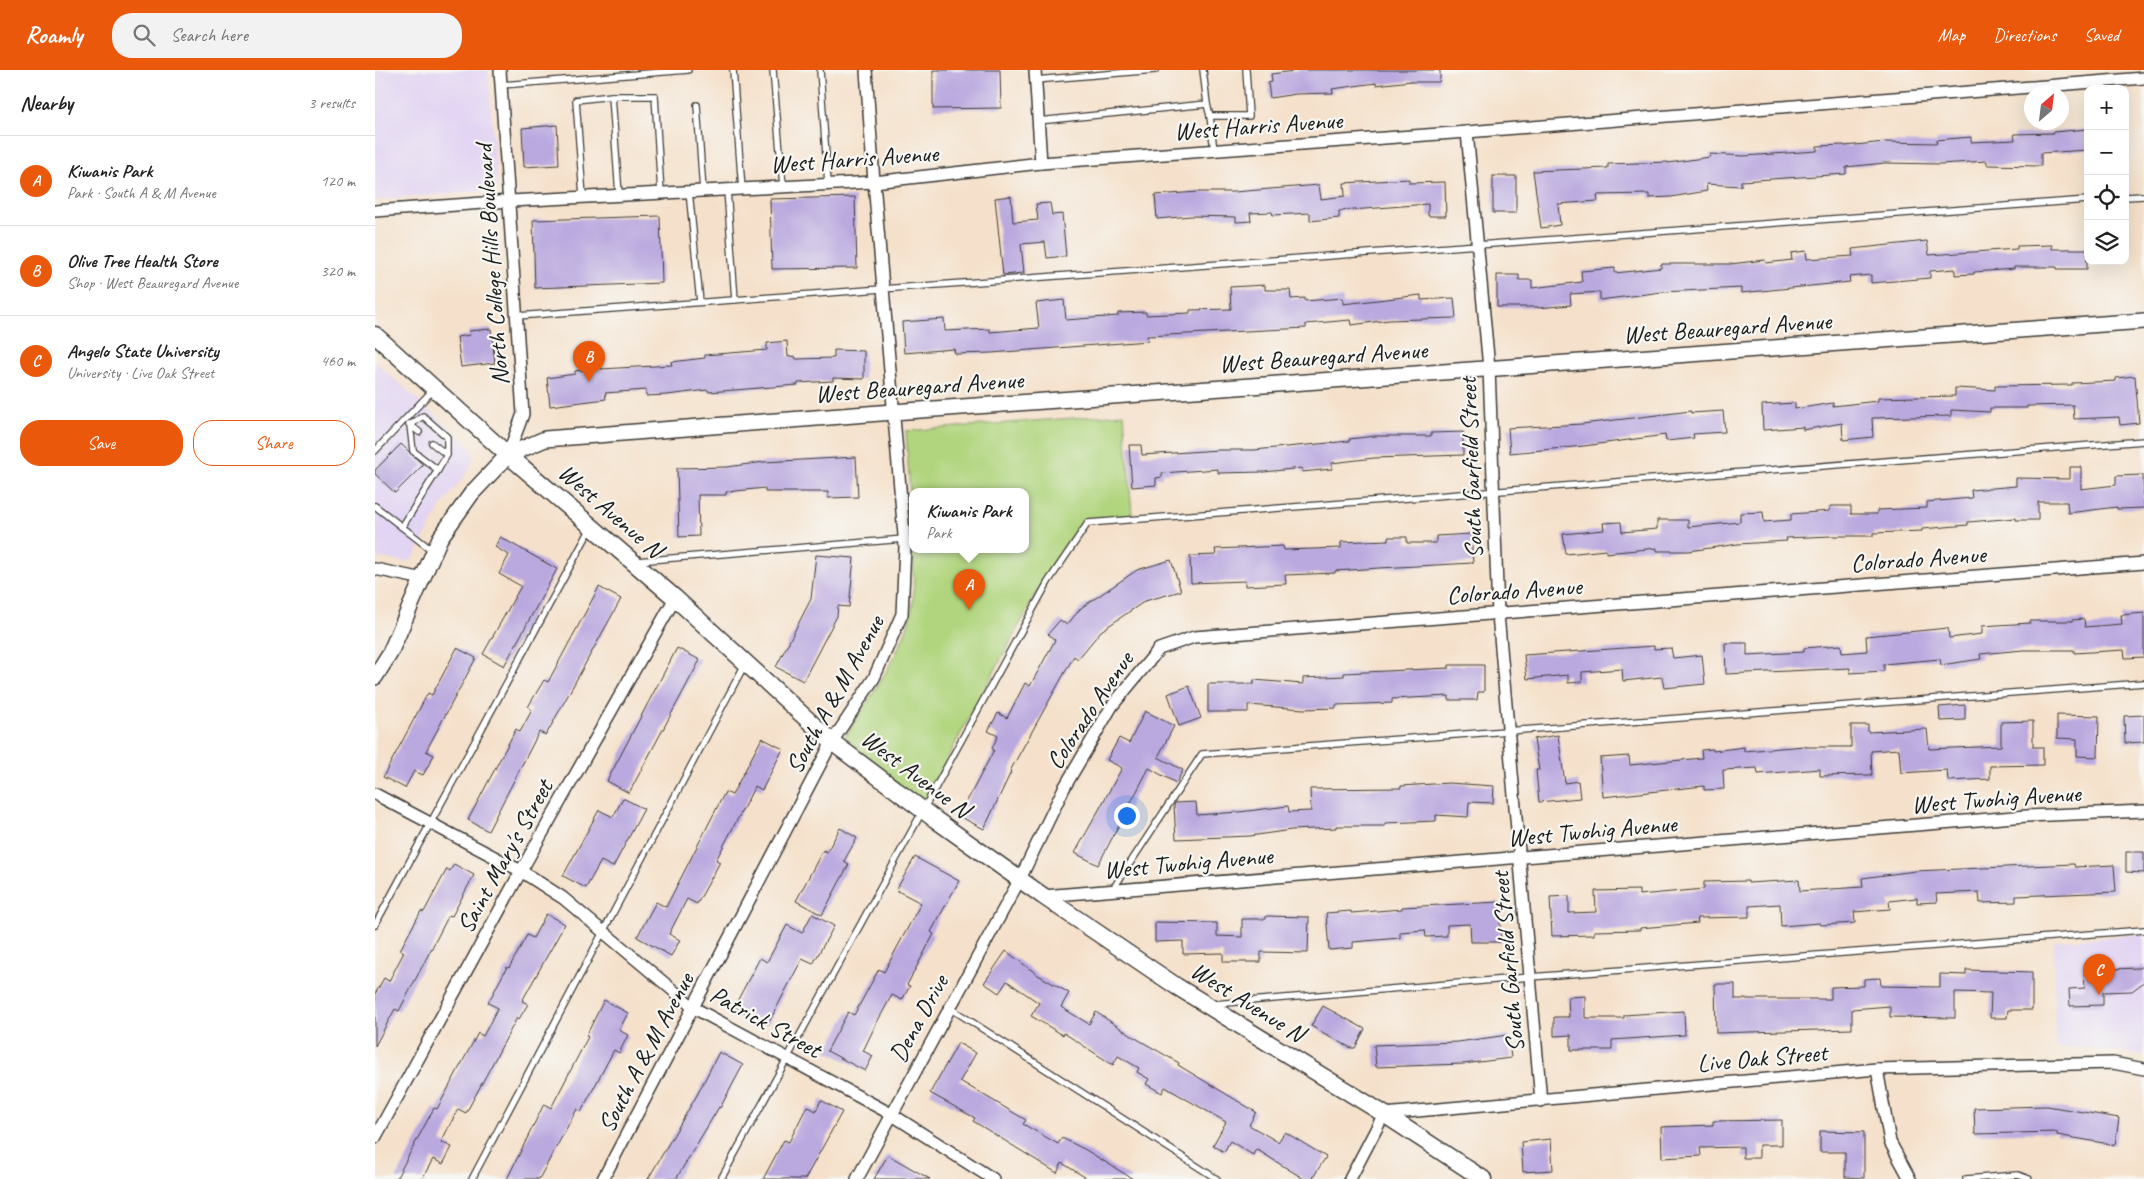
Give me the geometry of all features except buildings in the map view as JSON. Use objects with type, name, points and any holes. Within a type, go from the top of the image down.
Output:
[{"type":"main road","name":"West Avenue N","points":[[375,335],[508,454],[675,598],[832,742],[922,810],[1043,896],[1207,1005],[1384,1114],[1483,1179]]},
{"type":"street","name":"North College Hills Boulevard","points":[[500,70],[523,414],[508,454]]},
{"type":"street","name":"South A & M Avenue","points":[[603,1179],[832,742],[874,678],[902,614],[904,539],[874,182],[867,70]]},
{"type":"street","points":[[1035,75],[1041,163]]},
{"type":"street","name":"West Harris Avenue","points":[[375,211],[509,200],[874,182],[1041,163],[1467,132],[2144,78]]},
{"type":"street","name":"South Garfield Street","points":[[1467,132],[1489,368],[1498,614],[1541,1101]]},
{"type":"street","name":"West Beauregard Avenue","points":[[508,454],[545,439],[2144,321]]},
{"type":"street","points":[[375,676],[390,653],[439,538],[473,493],[508,454]]},
{"type":"street","name":"Colorado Avenue","points":[[1020,879],[1064,788],[1112,706],[1138,672],[1159,649],[1194,637],[2144,563]]},
{"type":"street","points":[[375,569],[423,579]]},
{"type":"street","name":"Saint Mary's Street","points":[[375,1138],[521,871],[675,598]]},
{"type":"street","name":"Patrick Street","points":[[375,794],[521,871],[563,898],[694,1008],[891,1114],[993,1179]]},
{"type":"street","name":"West Twohig Avenue","points":[[1043,896],[2027,816],[2144,811]]},
{"type":"street","name":"Dena Drive","points":[[857,1179],[1020,879]]},
{"type":"street","name":"Live Oak Street","points":[[1384,1114],[1877,1069],[2113,1063],[2144,1069]]},
{"type":"street","points":[[1877,1069],[1890,1142],[1910,1179]]},
{"type":"street","points":[[1350,1179],[1384,1114]]},
{"type":"lane","points":[[501,85],[688,70]]},
{"type":"lane","points":[[733,70],[742,188]]},
{"type":"lane","points":[[773,70],[783,186]]},
{"type":"lane","points":[[820,70],[828,184]]},
{"type":"lane","points":[[1035,75],[1155,70]]},
{"type":"lane","points":[[1203,70],[1214,150]]},
{"type":"lane","points":[[1210,116],[1249,116],[1246,70]]},
{"type":"lane","points":[[583,197],[576,100],[612,96],[655,96],[661,192]]},
{"type":"lane","points":[[612,96],[619,195]]},
{"type":"lane","points":[[697,104],[703,191]]},
{"type":"lane","points":[[1038,121],[1207,104]]},
{"type":"lane","points":[[727,189],[735,300]]},
{"type":"lane","points":[[689,191],[700,302]]},
{"type":"lane","points":[[2129,197],[2144,196]]},
{"type":"lane","points":[[517,316],[2084,200]]},
{"type":"lane","points":[[375,451],[434,388]]},
{"type":"lane","points":[[402,527],[447,455],[447,437],[423,416],[410,425]]},
{"type":"lane","points":[[404,419],[419,432]]},
{"type":"lane","points":[[410,425],[413,451],[438,470]]},
{"type":"lane","points":[[721,1179],[1048,582],[1088,523],[2144,441]]},
{"type":"lane","points":[[432,443],[447,455]]},
{"type":"lane","points":[[375,506],[434,552]]},
{"type":"lane","points":[[375,925],[592,527]]},
{"type":"lane","points":[[632,561],[904,539]]},
{"type":"lane","points":[[472,1179],[745,662]]},
{"type":"lane","points":[[1112,891],[1202,754],[2144,683]]},
{"type":"lane","points":[[1207,1005],[1531,977],[2144,930]]},
{"type":"lane","points":[[950,1008],[1217,1179]]},
{"type":"lane","points":[[1966,1179],[2018,1175],[2029,1179]]},
{"type":"shaded area","points":[[375,70],[488,70],[497,185],[493,190],[375,200]]},
{"type":"shaded area","points":[[375,362],[466,443],[472,450],[474,457],[468,471],[440,508],[416,554],[411,560],[405,562],[375,557]]},
{"type":"shaded area","points":[[2144,934],[2144,1055],[2089,1048],[2055,1048],[2054,941]]},
{"type":"green space","points":[[1124,414],[1132,515],[1083,520],[1054,561],[922,805],[845,737],[881,681],[904,637],[913,604],[913,553],[1029,553],[1029,488],[910,488],[906,431]]},
{"type":"place","name":"Olive Tree Health Store","points":[[589,382]]},
{"type":"place","name":"Kiwanis Park","points":[[969,610]]},
{"type":"place","name":"Angelo State University","points":[[2099,995]]}]
